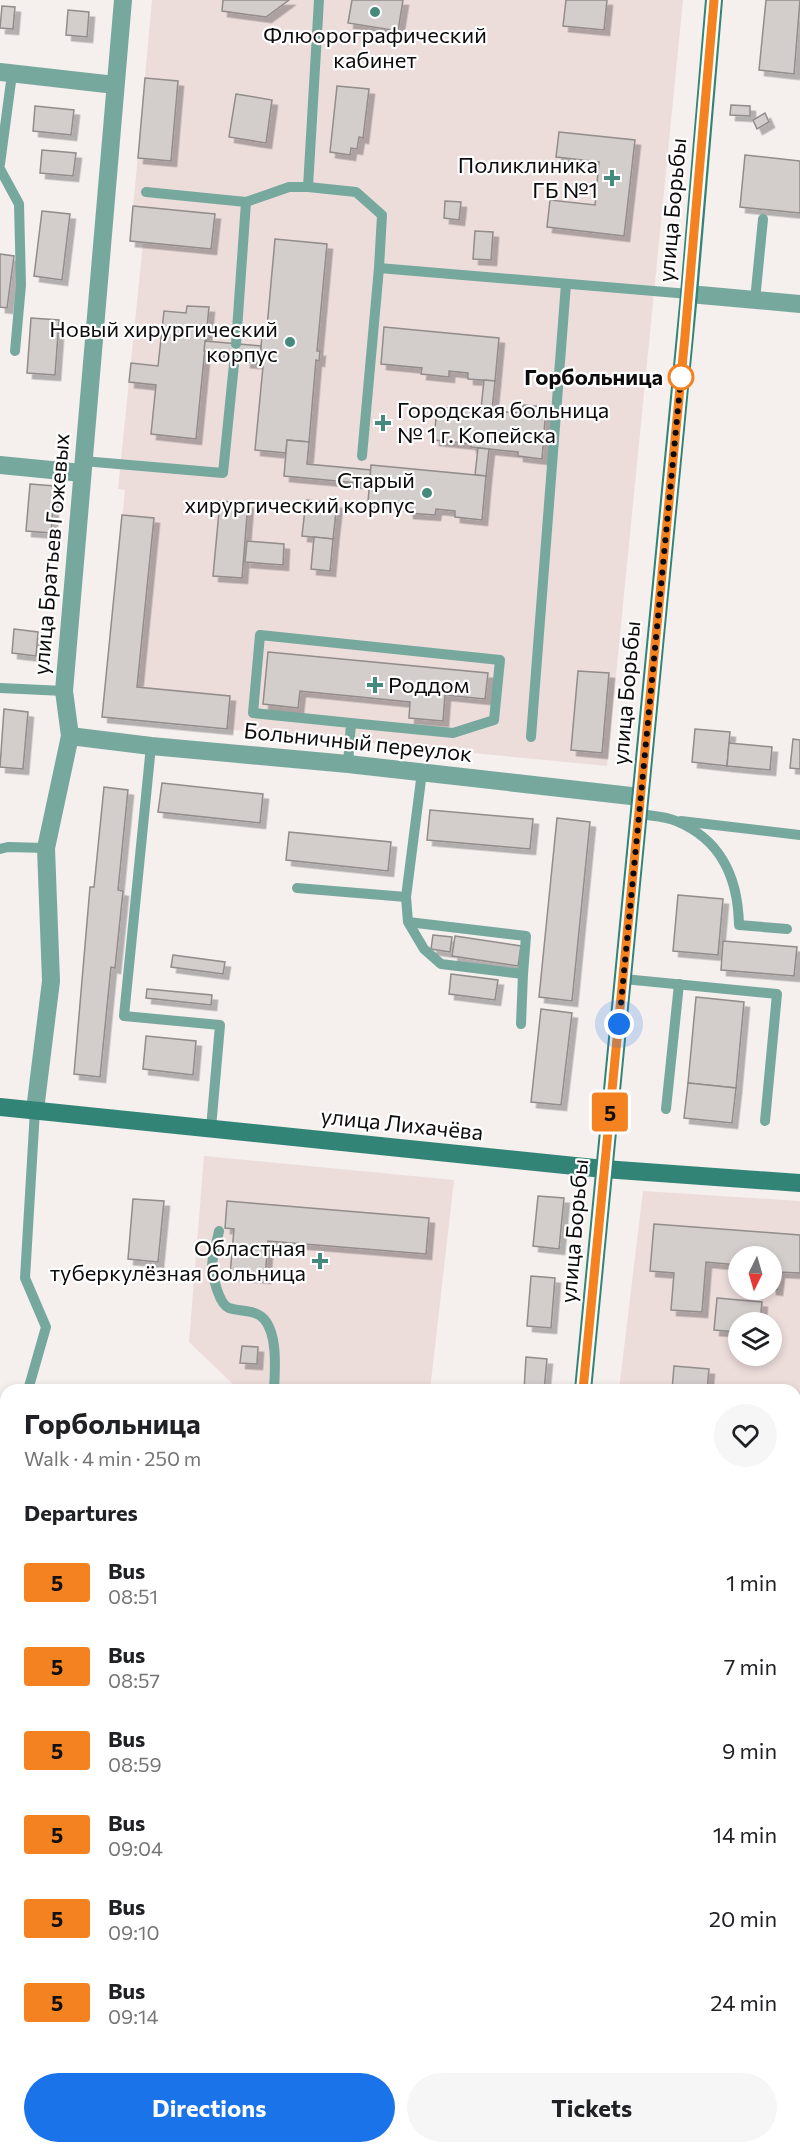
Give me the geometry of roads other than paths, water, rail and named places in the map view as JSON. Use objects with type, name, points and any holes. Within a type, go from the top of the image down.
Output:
[{"type":"street","name":"улица Братьев Гожевых","points":[[35,1110],[51,981],[46,848],[70,736],[64,691],[123,0]]},
{"type":"street","name":"улица Борьбы","points":[[584,1384],[689,294],[714,0]]},
{"type":"street","points":[[6,73],[115,85]]},
{"type":"street","points":[[689,294],[800,304]]},
{"type":"street","points":[[0,465],[83,467]]},
{"type":"street","name":"Больничный переулок","points":[[70,736],[422,772],[640,805]]},
{"type":"street","name":"улица Лихачёва","points":[[0,1107],[604,1169],[800,1183]]},
{"type":"lane","points":[[308,187],[319,0]]},
{"type":"lane","points":[[0,164],[6,73]]},
{"type":"lane","points":[[0,169],[19,204],[21,285],[15,351]]},
{"type":"lane","points":[[146,192],[246,202],[289,187],[308,187],[356,192],[382,215],[362,456]]},
{"type":"lane","points":[[83,467],[223,473],[236,349],[246,202]]},
{"type":"lane","points":[[755,300],[763,219]]},
{"type":"lane","points":[[379,268],[689,294]]},
{"type":"lane","points":[[531,737],[566,284]]},
{"type":"lane","points":[[260,635],[500,660],[494,720],[453,733],[351,723],[253,713],[260,635]]},
{"type":"lane","points":[[0,688],[64,691]]},
{"type":"lane","points":[[348,764],[351,723]]},
{"type":"lane","points":[[151,746],[124,1016],[220,1025],[211,1128]]},
{"type":"lane","points":[[422,772],[406,897],[408,922],[424,949],[441,964],[523,974]]},
{"type":"lane","points":[[640,805],[675,820],[704,837],[729,867],[739,900],[739,925],[787,929]]},
{"type":"lane","points":[[675,820],[800,835]]},
{"type":"lane","points":[[0,849],[8,847],[46,848]]},
{"type":"lane","points":[[297,888],[406,897]]},
{"type":"lane","points":[[408,922],[526,936],[521,1024]]},
{"type":"lane","points":[[624,979],[777,994],[765,1121]]},
{"type":"lane","points":[[666,1109],[679,984]]},
{"type":"lane","points":[[30,1384],[46,1327],[25,1278],[35,1110]]},
{"type":"lane","points":[[219,1231],[212,1267],[218,1293],[228,1307],[253,1312],[262,1317],[267,1324],[275,1350],[274,1384]]},
{"type":"place","name":"Флюорографический кабинет","points":[[375,12]]},
{"type":"place","name":"Поликлиника ГБ №1","points":[[612,178]]},
{"type":"place","name":"Новый хирургический корпус","points":[[290,342]]},
{"type":"place","name":"Горбольница","points":[[681,377]]},
{"type":"place","name":"Городская больница № 1 г. Копейска","points":[[383,423]]},
{"type":"place","name":"Старый хирургический корпус","points":[[427,493]]},
{"type":"place","name":"Роддом","points":[[375,685]]},
{"type":"place","name":"Областная туберкулёзная больница","points":[[320,1261]]}]
